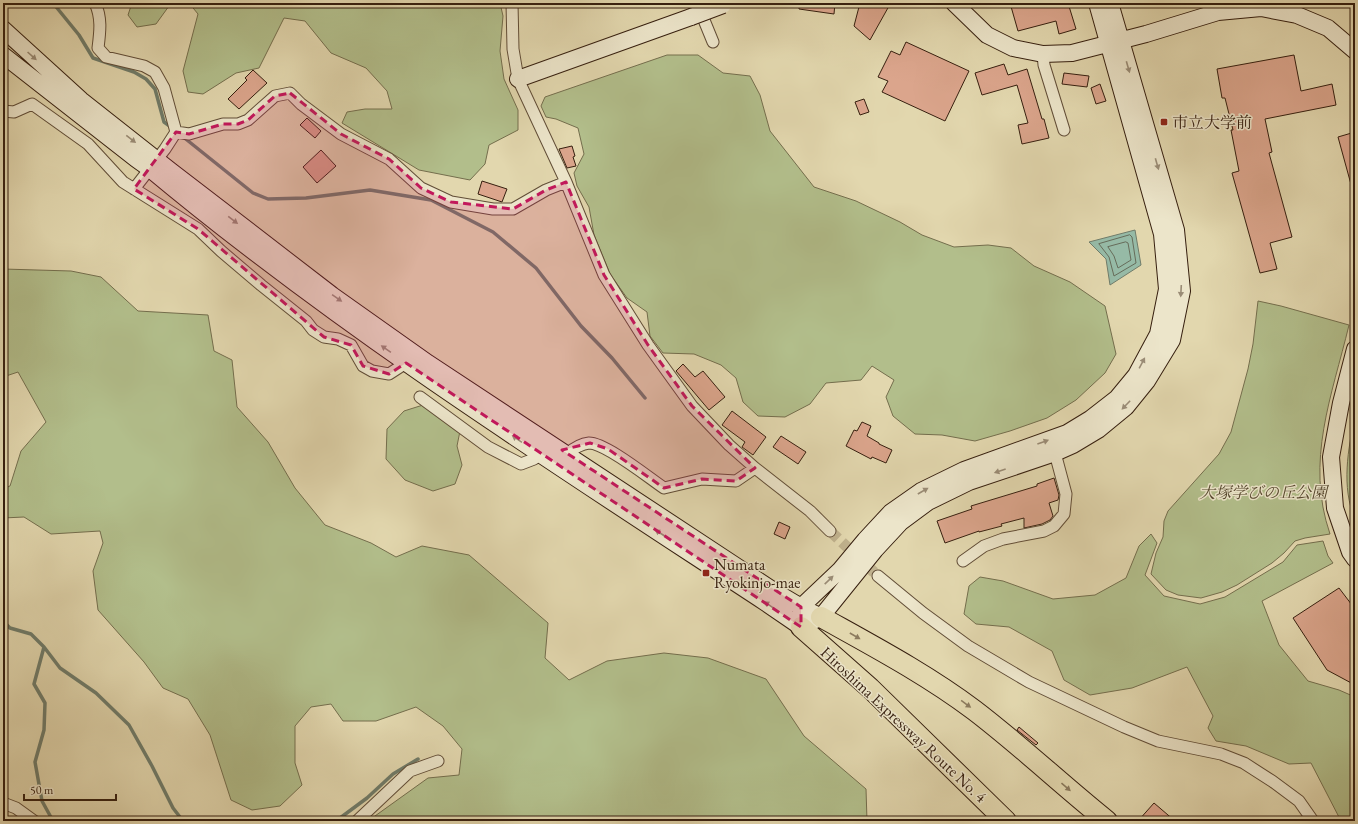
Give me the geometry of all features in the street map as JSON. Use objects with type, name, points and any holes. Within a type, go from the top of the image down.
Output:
[{"type":"highway","name":"Hiroshima Expressway Route No. 4","points":[[821,617],[900,662],[947,691],[975,711],[1107,821]]},
{"type":"highway","name":"Hiroshima Expressway Route No. 4","points":[[801,627],[870,688],[1006,821]]},
{"type":"street","points":[[95,3],[99,12],[100,30],[98,48],[106,57],[144,66],[155,72],[164,88],[176,132],[165,149],[134,189]]},
{"type":"street","points":[[512,3],[513,49],[518,79],[566,182],[604,275],[648,345],[692,406],[729,445],[755,468],[810,511],[830,531]]},
{"type":"street","points":[[954,3],[988,35],[1013,48],[1043,54],[1072,53],[1146,34],[1218,12],[1261,8],[1297,15],[1328,28],[1355,51]]},
{"type":"street","points":[[801,627],[821,617],[880,545],[901,522],[928,502],[969,482],[1055,453],[1073,445],[1098,430],[1126,407],[1147,381],[1172,340],[1182,291],[1176,230],[1114,41],[1097,3]]},
{"type":"street","points":[[801,627],[801,607],[840,570],[865,540],[892,512],[921,491],[964,470],[1067,433],[1090,419],[1117,398],[1136,375],[1158,334],[1167,289],[1162,234],[1114,41],[1110,3]]},
{"type":"street","points":[[518,79],[694,10],[726,4]]},
{"type":"street","points":[[694,10],[713,42]]},
{"type":"street","points":[[3,29],[153,164],[266,262],[406,363],[540,454],[766,602],[801,627]]},
{"type":"street","points":[[1043,54],[1044,65],[1064,130]]},
{"type":"street","points":[[3,55],[125,151],[153,164],[428,363],[774,591],[821,617]]},
{"type":"street","points":[[176,132],[189,134],[222,124],[238,124],[248,120],[275,96],[290,93],[301,104],[341,134],[389,159],[421,188],[451,202],[493,209],[513,209],[546,190],[566,182]]},
{"type":"street","points":[[3,111],[14,112],[32,104],[88,144],[123,182],[198,229],[221,252],[306,320],[313,330],[324,337],[338,339],[351,345],[363,366],[372,371],[389,374],[406,363]]},
{"type":"street","points":[[1355,349],[1341,403],[1331,457],[1335,508],[1350,552],[1355,559]]},
{"type":"street","points":[[420,397],[488,447],[521,464],[534,459],[540,454]]},
{"type":"street","points":[[567,454],[575,447],[590,443],[608,449],[664,488],[702,480],[736,481],[755,468]]},
{"type":"street","points":[[963,561],[984,546],[1004,539],[1044,531],[1054,526],[1064,514],[1066,494],[1055,453]]},
{"type":"street","points":[[878,576],[923,613],[968,646],[1029,682],[1124,727],[1158,741],[1221,754],[1244,763],[1272,780],[1299,801],[1313,821]]},
{"type":"street","points":[[357,821],[410,771],[438,761]]},
{"type":"street","points":[[3,803],[16,808],[34,821]]},
{"type":"highlighted area","points":[[290,93],[341,134],[389,159],[421,188],[451,202],[513,209],[546,190],[566,182],[604,275],[648,345],[692,406],[755,468],[736,481],[702,479],[664,488],[608,449],[590,443],[562,450],[801,607],[801,627],[406,363],[389,374],[363,366],[351,345],[324,337],[198,229],[134,189],[176,132],[189,134],[223,124],[238,124],[248,120],[275,96]]},
{"type":"green space","points":[[132,3],[189,3],[169,6],[156,24],[137,27],[128,15]]},
{"type":"green space","points":[[189,3],[500,3],[503,16],[500,51],[504,79],[518,110],[518,130],[489,145],[485,164],[470,180],[419,170],[342,123],[347,112],[365,109],[392,109],[387,91],[366,68],[331,53],[305,21],[284,18],[259,68],[236,73],[203,94],[188,92],[183,71],[198,14]]},
{"type":"green space","points":[[667,55],[698,55],[723,73],[750,76],[760,95],[770,131],[814,187],[856,201],[900,222],[922,235],[954,247],[988,245],[1011,248],[1034,266],[1070,282],[1105,306],[1116,354],[1105,373],[1076,400],[1047,418],[975,441],[942,435],[915,434],[893,416],[886,397],[894,380],[872,366],[861,380],[826,383],[810,404],[785,417],[758,416],[743,402],[736,378],[721,365],[694,354],[663,353],[650,336],[647,312],[627,298],[610,274],[594,235],[589,207],[577,186],[574,173],[584,154],[578,128],[556,119],[546,117],[541,106],[545,97]]},
{"type":"green space","points":[[3,269],[71,271],[101,277],[138,311],[208,315],[214,351],[232,360],[237,407],[268,442],[295,488],[325,525],[371,543],[396,557],[422,546],[469,555],[548,623],[545,658],[569,680],[607,661],[664,653],[708,658],[766,679],[804,736],[866,789],[867,821],[368,821],[428,778],[459,775],[462,749],[443,726],[416,707],[376,721],[343,721],[331,704],[311,707],[295,726],[295,763],[302,785],[280,806],[252,810],[231,800],[210,735],[188,699],[163,688],[144,662],[98,610],[93,571],[103,543],[100,531],[51,534],[24,517],[3,518],[3,489],[10,486],[21,451],[46,422],[18,372],[3,377]]},
{"type":"green space","name":"大塚学びの丘公園","points":[[1258,301],[1349,325],[1329,403],[1321,455],[1320,481],[1323,507],[1330,534],[1295,541],[1272,563],[1237,585],[1222,592],[1201,598],[1178,595],[1166,590],[1151,574],[1156,553],[1163,537],[1164,521],[1168,511],[1219,454],[1231,432],[1248,369],[1253,344]]},
{"type":"green space","points":[[423,405],[460,431],[457,446],[462,465],[455,484],[433,491],[405,480],[386,459],[387,429],[404,411]]},
{"type":"green space","points":[[1355,416],[1355,519],[1348,494],[1347,468]]},
{"type":"green space","points":[[1151,534],[1157,543],[1145,575],[1164,596],[1200,604],[1225,597],[1283,562],[1297,545],[1323,541],[1328,556],[1333,563],[1262,601],[1279,645],[1308,681],[1339,690],[1355,697],[1355,821],[1341,821],[1311,763],[1289,764],[1246,746],[1216,741],[1208,728],[1213,716],[1187,667],[1132,688],[1090,695],[1064,680],[1052,651],[1009,627],[976,624],[964,614],[969,586],[980,577],[1003,581],[1053,599],[1095,595],[1126,578],[1139,546]]},
{"type":"water","points":[[1135,230],[1141,265],[1110,285],[1106,259],[1089,242]]},
{"type":"building","points":[[799,3],[835,3],[834,14],[799,9]]},
{"type":"building","points":[[860,3],[879,3],[889,6],[870,40],[854,26]]},
{"type":"building","points":[[1010,3],[1068,3],[1076,29],[1059,34],[1056,21],[1018,31]]},
{"type":"building","points":[[906,42],[969,71],[945,121],[882,92],[888,81],[878,77],[891,51],[900,55]]},
{"type":"building","points":[[1294,55],[1301,91],[1332,84],[1336,105],[1265,119],[1272,152],[1269,153],[1292,237],[1270,243],[1277,269],[1260,273],[1232,173],[1239,171],[1231,130],[1233,130],[1225,98],[1222,98],[1217,69]]},
{"type":"building","points":[[1004,64],[1008,75],[1027,69],[1049,138],[1022,144],[1018,125],[1028,123],[1017,85],[982,95],[975,73]]},
{"type":"building","points":[[253,70],[267,83],[239,109],[228,99],[247,80],[245,78]]},
{"type":"building","points":[[1064,73],[1089,76],[1087,87],[1062,84]]},
{"type":"building","points":[[1100,84],[1106,101],[1096,104],[1091,88]]},
{"type":"building","points":[[864,99],[869,112],[860,115],[855,102]]},
{"type":"building","points":[[307,118],[321,131],[315,138],[300,125]]},
{"type":"building","points":[[1355,132],[1355,188],[1352,188],[1338,137]]},
{"type":"building","points":[[572,146],[576,166],[567,168],[559,149]]},
{"type":"building","points":[[321,150],[336,166],[317,183],[303,167]]},
{"type":"building","points":[[482,181],[507,189],[502,202],[478,194]]},
{"type":"building","points":[[683,364],[695,377],[703,371],[725,397],[709,410],[676,371]]},
{"type":"building","points":[[732,411],[766,437],[753,455],[742,447],[745,442],[722,425]]},
{"type":"building","points":[[862,422],[871,426],[867,436],[892,450],[886,463],[872,457],[871,459],[846,446],[854,430],[857,431]]},
{"type":"building","points":[[781,436],[806,452],[798,464],[773,447]]},
{"type":"building","points":[[1054,478],[1059,495],[1058,500],[1049,503],[1053,516],[1050,520],[1042,524],[1024,528],[1024,518],[1001,524],[1002,526],[979,531],[945,543],[937,521],[972,509],[971,506],[1037,486],[1037,484]]},
{"type":"building","points":[[779,522],[790,527],[785,539],[774,534]]},
{"type":"building","points":[[1339,588],[1355,609],[1355,685],[1327,670],[1293,618]]},
{"type":"building","points":[[1019,727],[1038,743],[1036,745],[1017,730]]},
{"type":"building","points":[[1154,803],[1175,821],[1138,821]]},
{"type":"waterway","points":[[53,3],[79,35],[93,58],[134,72],[146,79],[155,89],[164,122],[171,127]]},
{"type":"waterway","points":[[182,136],[253,193],[268,199],[306,198],[370,190],[431,200],[493,232],[536,268],[581,326],[612,358],[645,398]]},
{"type":"waterway","points":[[3,621],[10,628],[31,634],[44,647],[34,684],[45,703],[44,730],[35,762],[42,801],[53,821]]},
{"type":"waterway","points":[[44,647],[60,668],[96,693],[129,725],[173,808],[183,821]]},
{"type":"waterway","points":[[336,821],[367,798],[393,774],[418,759]]},
{"type":"tunnel","points":[[830,531],[878,576]]},
{"type":"place","name":"市立大学前","points":[[1164,122]]},
{"type":"place","name":"Numata Ryokinjo-mae","points":[[706,573]]}]
